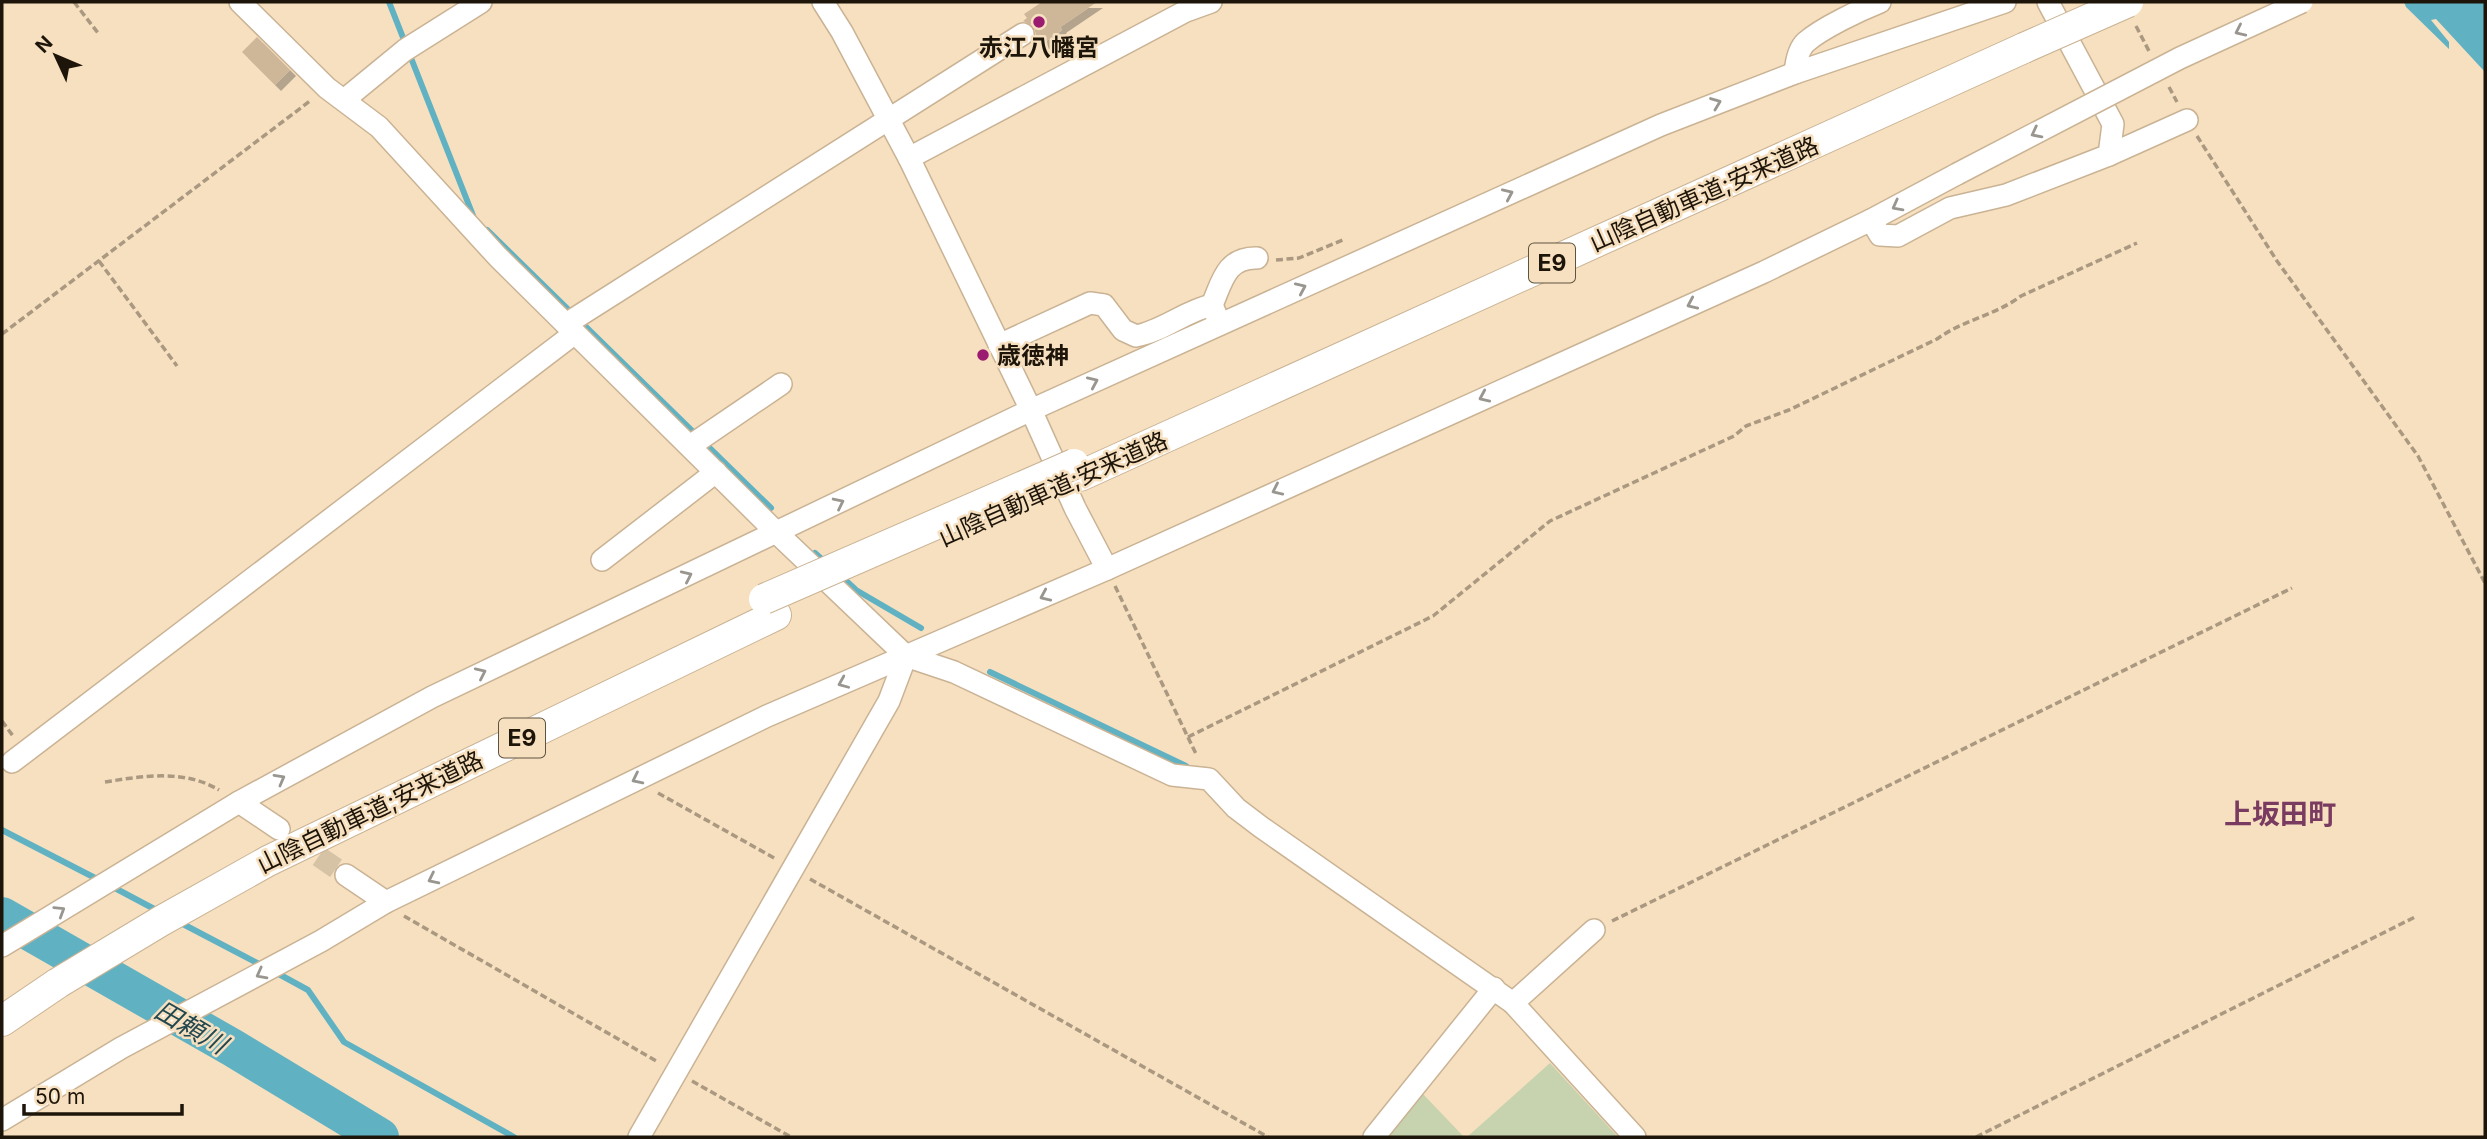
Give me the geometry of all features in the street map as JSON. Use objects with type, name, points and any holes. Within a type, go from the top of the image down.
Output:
[{"type":"highway","name":"山陰自動車道;安来道路","points":[[2,1006],[144,917],[270,847],[414,774],[770,607],[1077,470],[1554,243],[2022,42],[2090,2]]},
{"type":"highway","name":"山陰自動車道;安来道路","points":[[2022,42],[2132,14]]},
{"type":"highway","name":"山陰自動車道;安来道路","points":[[2,1021],[161,921],[270,847]]},
{"type":"street","points":[[240,2],[335,94],[379,127],[498,257],[574,323],[697,441],[716,472],[906,656],[954,672],[1172,775],[1209,779],[1236,808],[1261,827],[1513,1003],[1635,1137]]},
{"type":"street","points":[[335,94],[481,2]]},
{"type":"street","points":[[823,2],[842,32],[909,158],[1031,410],[1074,508],[1107,569]]},
{"type":"street","points":[[909,158],[1186,11],[1211,2]]},
{"type":"street","points":[[1795,73],[1796,59],[1804,43],[1858,11],[1880,2]]},
{"type":"street","points":[[2,946],[239,802],[432,697],[1031,410],[1216,315],[1661,125],[1795,73],[2006,2]]},
{"type":"street","points":[[2048,2],[2113,124],[2109,155]]},
{"type":"street","points":[[2,1120],[121,1048],[321,941],[386,902],[642,776],[767,716],[1107,569],[1764,272],[1871,220],[2180,58],[2301,2]]},
{"type":"street","points":[[12,762],[574,323],[887,119],[1023,34]]},
{"type":"street","points":[[1871,220],[1880,235],[1898,236],[1950,208],[2006,195],[2109,155],[2187,120]]},
{"type":"street","points":[[1216,315],[1225,275],[1232,265],[1239,260],[1257,258]]},
{"type":"street","points":[[999,345],[1090,303],[1104,305],[1123,330],[1136,336],[1153,331],[1202,307],[1216,315]]},
{"type":"street","points":[[697,441],[781,384]]},
{"type":"street","points":[[601,560],[716,472]]},
{"type":"street","points":[[639,1137],[889,701],[906,656]]},
{"type":"street","points":[[239,802],[270,847]]},
{"type":"street","points":[[346,875],[386,902]]},
{"type":"street","points":[[1513,1003],[1594,930]]},
{"type":"street","points":[[1374,1137],[1494,988]]},
{"type":"path","points":[[74,2],[98,33]]},
{"type":"path","points":[[2132,14],[2155,61]]},
{"type":"path","points":[[2168,85],[2187,120],[2277,261],[2418,456],[2485,583]]},
{"type":"path","points":[[2,334],[99,260],[335,94]]},
{"type":"path","points":[[1257,258],[1287,261],[1345,239]]},
{"type":"path","points":[[1188,737],[1433,616],[1550,521],[2137,243]]},
{"type":"path","points":[[99,260],[177,366]]},
{"type":"path","points":[[1107,569],[1209,779]]},
{"type":"path","points":[[1594,930],[2292,588]]},
{"type":"path","points":[[105,782],[155,775],[192,779],[205,782],[239,802]]},
{"type":"path","points":[[642,776],[655,791],[1269,1137]]},
{"type":"path","points":[[386,902],[409,920],[658,1061]]},
{"type":"path","points":[[1976,1137],[2417,916]]},
{"type":"path","points":[[682,1075],[791,1137]]},
{"type":"green space","points":[[1550,1063],[1618,1137],[1467,1137]]},
{"type":"green space","points":[[1421,1092],[1464,1137],[1385,1137]]},
{"type":"water","points":[[2404,2],[2485,2],[2485,72],[2436,19],[2431,20],[2449,42],[2449,49]]},
{"type":"building","name":"赤江八幡宮","points":[[1042,2],[1097,2],[1060,27],[1062,30],[1042,44],[1036,36],[1034,26],[1023,21],[1027,18],[1024,14]]},
{"type":"building","points":[[257,37],[290,70],[275,85],[242,52]]},
{"type":"waterway","points":[[389,2],[474,218]]},
{"type":"waterway","points":[[487,230],[771,508]]},
{"type":"waterway","points":[[815,553],[825,562]]},
{"type":"waterway","points":[[841,576],[856,590],[921,628]]},
{"type":"waterway","points":[[990,672],[1186,766]]},
{"type":"waterway","points":[[2,830],[101,881]]},
{"type":"waterway","points":[[111,886],[160,912]]},
{"type":"waterway","name":"田頼川","points":[[2,916],[233,1048],[380,1137]]},
{"type":"waterway","points":[[179,922],[263,966]]},
{"type":"waterway","points":[[275,972],[308,990],[344,1042],[514,1137]]},
{"type":"tunnel","points":[[293,839],[346,875]]},
{"type":"place","name":"赤江八幡宮","points":[[1039,22]]},
{"type":"place","name":"歳徳神","points":[[983,355]]},
{"type":"district","name":"上坂田町","points":[[2280,814]]}]
